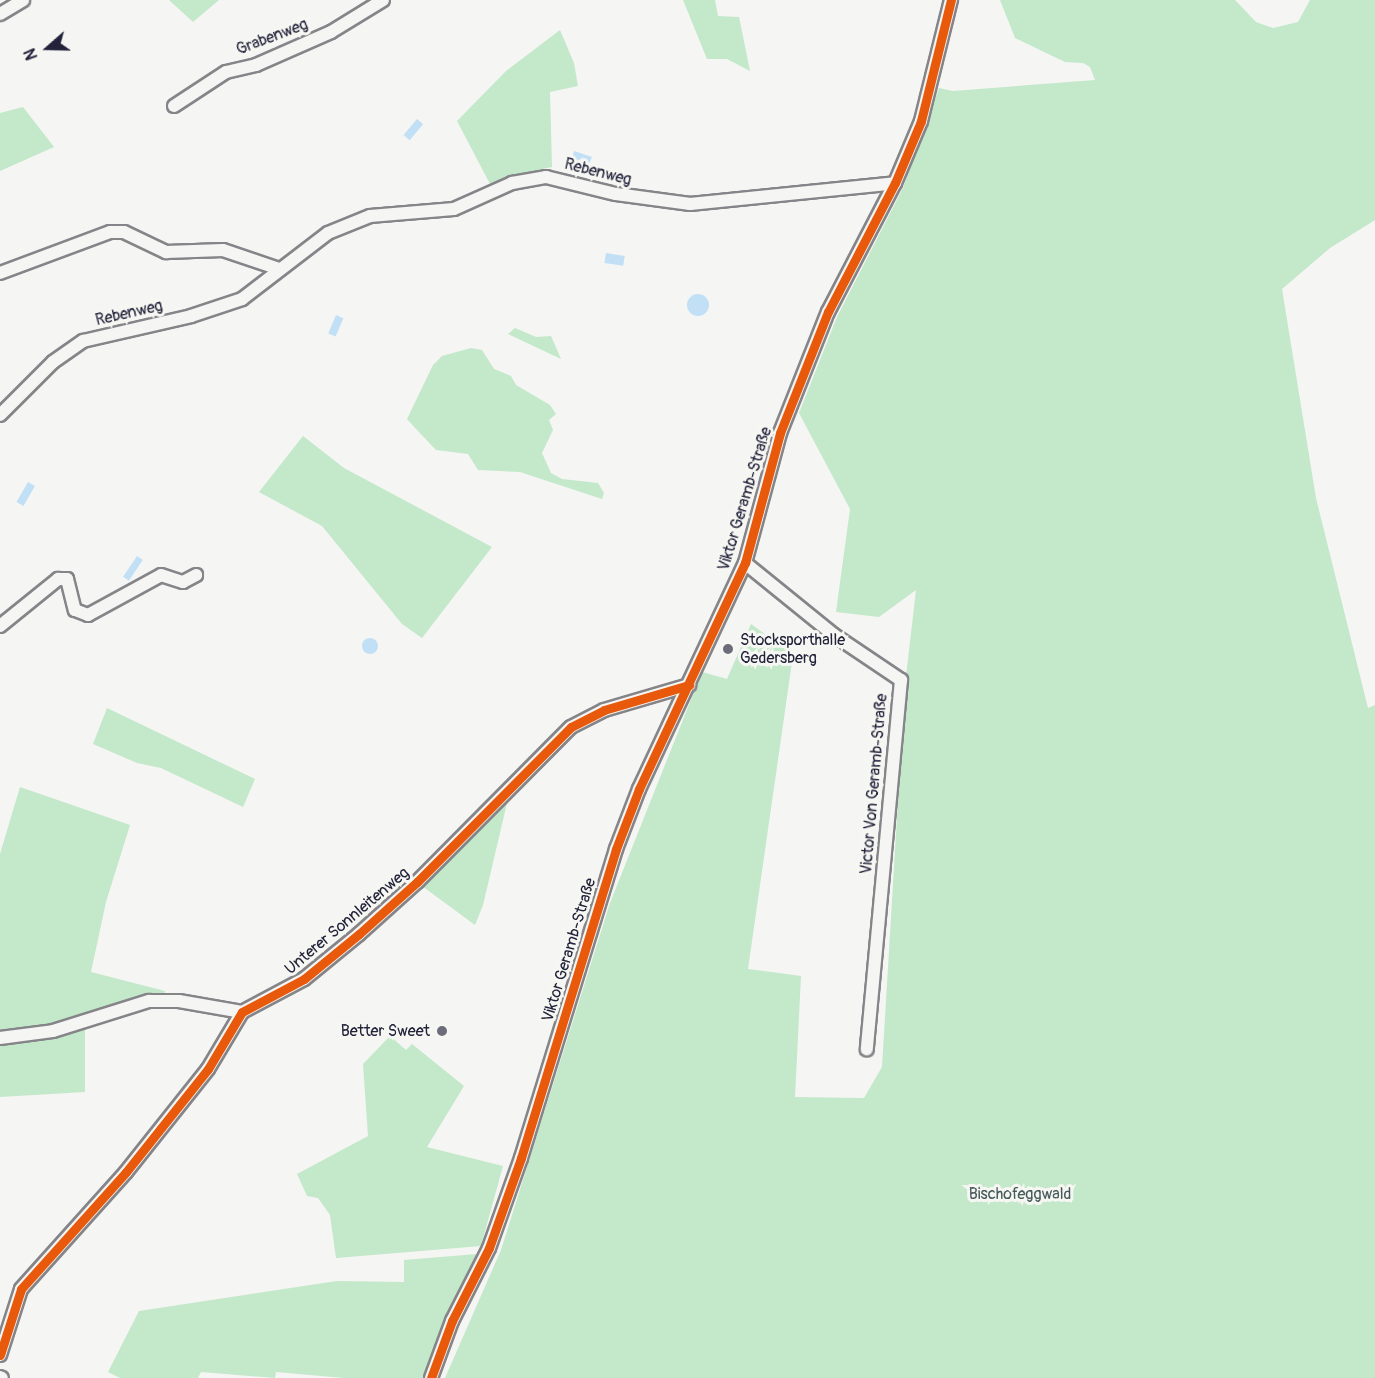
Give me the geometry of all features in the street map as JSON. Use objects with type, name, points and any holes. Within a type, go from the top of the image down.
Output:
[{"type":"street","points":[[0,14],[22,0]]},
{"type":"street","name":"Grabenweg","points":[[174,106],[226,72],[256,65],[331,32],[383,0]]},
{"type":"street","name":"Viktor Geramb-Straße","points":[[431,1378],[452,1321],[489,1248],[520,1158],[616,849],[639,789],[745,563],[780,433],[811,353],[861,243],[895,183],[925,110],[951,0]]},
{"type":"street","name":"Rebenweg","points":[[0,415],[53,362],[83,341],[226,306],[255,291],[279,269],[345,223],[370,216],[454,209],[501,186],[528,179],[556,178],[616,194],[702,204],[895,183]]},
{"type":"street","points":[[0,273],[110,232],[124,232],[166,252],[223,250],[279,269]]},
{"type":"street","name":"Victor Von Geramb-Straße","points":[[745,563],[834,635],[901,680],[867,1049]]},
{"type":"street","points":[[0,626],[58,579],[67,579],[75,610],[88,615],[161,575],[183,582],[196,575]]},
{"type":"street","name":"Unterer Sonnleitenweg","points":[[242,1012],[304,979],[359,934],[424,875],[571,727],[604,710],[689,684]]},
{"type":"street","points":[[0,1038],[53,1031],[149,1001],[179,1001],[242,1012],[208,1069],[126,1172],[21,1289],[0,1355]]},
{"type":"green space","points":[[169,0],[219,0],[193,22]]},
{"type":"green space","points":[[683,0],[715,0],[718,16],[739,17],[750,71],[727,59],[707,59]]},
{"type":"green space","name":"Bischofeggwald","points":[[1000,0],[1235,0],[1256,22],[1273,28],[1298,22],[1310,0],[1375,0],[1375,220],[1330,248],[1282,289],[1316,498],[1368,708],[1375,705],[1375,1378],[445,1378],[501,1250],[610,903],[702,672],[727,679],[751,624],[793,655],[748,969],[801,976],[795,1097],[864,1098],[882,1067],[905,685],[916,590],[879,617],[836,612],[850,509],[799,413],[837,317],[903,188],[939,88],[953,91],[1095,80],[1090,67],[1083,63],[1065,62],[1015,38]]},
{"type":"green space","points":[[560,30],[574,63],[578,86],[550,92],[552,167],[509,176],[490,184],[457,121],[506,71]]},
{"type":"green space","points":[[23,107],[54,147],[0,171],[0,113]]},
{"type":"green space","points":[[515,328],[536,337],[551,336],[561,359],[508,334]]},
{"type":"green space","points":[[471,348],[482,350],[494,369],[511,376],[516,385],[550,405],[556,414],[549,420],[553,430],[542,453],[551,473],[562,479],[598,483],[604,493],[602,499],[520,472],[478,470],[468,454],[436,450],[407,419],[433,365],[442,356]]},
{"type":"green space","points":[[303,436],[344,468],[492,547],[422,638],[402,624],[322,526],[259,492]]},
{"type":"green space","points":[[107,708],[255,779],[243,807],[161,768],[137,763],[93,744]]},
{"type":"green space","points":[[20,787],[130,825],[106,902],[91,972],[165,991],[163,997],[52,1028],[0,1032],[0,854]]},
{"type":"green space","points":[[507,803],[483,905],[475,925],[422,886]]},
{"type":"green space","points":[[85,1025],[85,1092],[0,1097],[0,1042]]},
{"type":"green space","points":[[390,1036],[406,1050],[412,1044],[464,1086],[427,1147],[503,1166],[481,1246],[336,1258],[330,1215],[318,1198],[307,1196],[297,1174],[368,1136],[363,1064]]},
{"type":"green space","points":[[477,1254],[445,1318],[423,1378],[344,1378],[276,1372],[275,1378],[201,1372],[198,1378],[120,1378],[108,1372],[139,1311],[337,1281],[404,1282],[404,1260]]},
{"type":"water","points":[[417,119],[423,124],[410,140],[404,135]]},
{"type":"water","points":[[574,151],[592,157],[589,164],[572,159]]},
{"type":"water","points":[[606,253],[625,256],[623,266],[604,263]]},
{"type":"water","points":[[698,294],[706,297],[709,305],[706,313],[698,316],[690,313],[687,305],[690,297]]},
{"type":"water","points":[[336,315],[343,318],[336,337],[328,333]]},
{"type":"water","points":[[28,482],[35,486],[23,506],[16,502]]},
{"type":"water","points":[[137,556],[143,560],[129,581],[123,577]]},
{"type":"water","points":[[370,638],[378,646],[370,654],[362,646]]},
{"type":"cycle path","points":[[431,1378],[452,1321],[489,1248],[521,1158],[616,849],[639,789],[745,563],[780,433],[828,312],[895,183],[921,121],[951,0]]},
{"type":"cycle path","points":[[0,1355],[21,1289],[126,1172],[208,1069],[242,1012],[304,979],[359,934],[417,882],[571,727],[604,710],[689,685]]},
{"type":"place","name":"Stocksporthalle Gedersberg","points":[[728,649]]},
{"type":"place","name":"Better Sweet","points":[[442,1031]]}]
